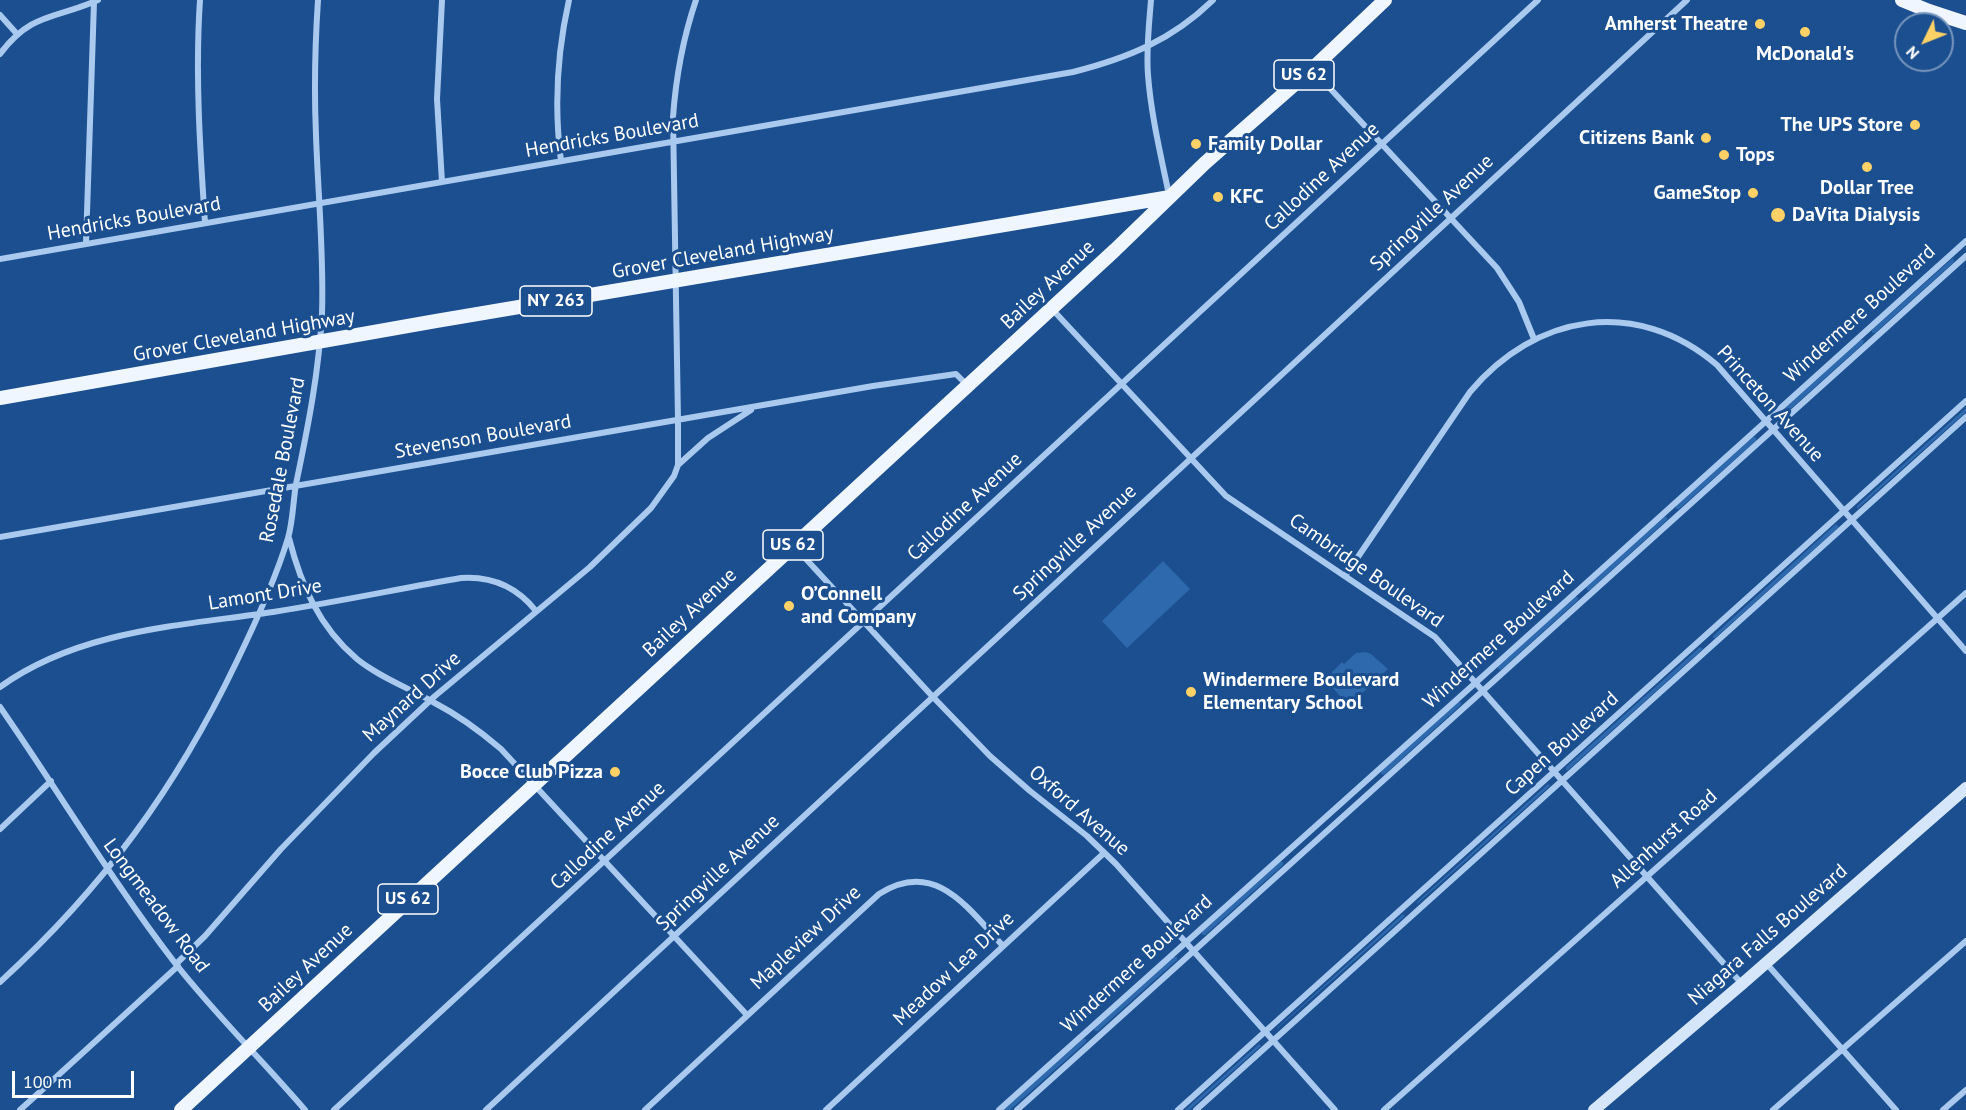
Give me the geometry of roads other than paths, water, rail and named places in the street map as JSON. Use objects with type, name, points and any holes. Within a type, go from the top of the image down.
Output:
[{"type":"main road","name":"Bailey Avenue","points":[[181,1110],[1134,232],[1213,156],[1312,69],[1385,0]]},
{"type":"main road","points":[[1902,0],[1966,23]]},
{"type":"main road","name":"Grover Cleveland Highway","points":[[0,398],[1170,197]]},
{"type":"main road","points":[[1112,206],[1128,211],[1134,216],[1136,227],[1134,232]]},
{"type":"main road","name":"Niagara Falls Boulevard","points":[[1594,1110],[1966,788]]},
{"type":"street","points":[[201,0],[199,122],[205,223]]},
{"type":"street","name":"Rosedale Boulevard","points":[[0,982],[67,917],[107,870],[161,798],[185,761],[207,722],[260,614],[288,536],[310,419],[320,343],[323,288],[315,98],[318,0]]},
{"type":"street","points":[[442,0],[437,99],[442,182]]},
{"type":"street","points":[[561,161],[558,131],[558,72],[569,0]]},
{"type":"street","name":"Maynard Drive","points":[[20,1110],[177,965],[340,786],[431,700],[583,573],[628,532],[674,476],[678,465],[678,420],[673,117],[678,68],[696,0]]},
{"type":"street","points":[[1151,0],[1148,48],[1151,99],[1170,197]]},
{"type":"street","name":"Hendricks Boulevard","points":[[0,259],[1073,72],[1148,48],[1186,23],[1213,0]]},
{"type":"street","name":"Callodine Avenue","points":[[334,1110],[1538,0]]},
{"type":"street","name":"Springville Avenue","points":[[486,1110],[1687,0]]},
{"type":"street","points":[[0,54],[17,33],[38,20],[96,1],[86,243]]},
{"type":"street","points":[[0,15],[17,33]]},
{"type":"street","points":[[1312,69],[1497,268],[1519,302],[1534,339]]},
{"type":"street","name":"Windermere Boulevard","points":[[999,1110],[1966,241]]},
{"type":"street","name":"Windermere Boulevard","points":[[1017,1110],[1966,256]]},
{"type":"street","name":"Cambridge Boulevard","points":[[1051,308],[1226,496],[1435,637],[1742,984]]},
{"type":"street","name":"Princeton Avenue","points":[[1346,576],[1470,392],[1494,366],[1534,339],[1556,330],[1588,323],[1621,322],[1654,329],[1685,342],[1717,365],[1966,651]]},
{"type":"street","name":"Stevenson Boulevard","points":[[0,537],[873,386],[956,374],[967,386]]},
{"type":"street","name":"Capen Boulevard","points":[[1179,1110],[1966,401]]},
{"type":"street","name":"Maynard Drive","points":[[678,465],[708,438],[754,408]]},
{"type":"street","name":"Capen Boulevard","points":[[1196,1110],[1966,417]]},
{"type":"street","points":[[288,536],[303,586],[332,632],[359,660],[431,700],[482,733],[501,749],[535,783],[747,1015]]},
{"type":"street","name":"Oxford Avenue","points":[[793,545],[933,697],[1003,768],[1087,836],[1134,882],[1335,1110]]},
{"type":"street","name":"Lamont Drive","points":[[0,687],[47,658],[101,639],[473,577],[510,587],[536,611]]},
{"type":"street","name":"Allenhurst Road","points":[[1384,1110],[1966,593]]},
{"type":"street","name":"Longmeadow Road","points":[[0,707],[51,781],[107,870],[177,965],[304,1110]]},
{"type":"street","points":[[0,829],[51,781]]},
{"type":"street","name":"Meadow Lea Drive","points":[[826,1110],[1104,853]]},
{"type":"street","name":"Mapleview Drive","points":[[645,1110],[879,894],[897,884],[929,882],[947,890],[1003,946]]},
{"type":"street","points":[[1773,1110],[1966,940]]},
{"type":"street","points":[[1766,963],[1896,1110]]},
{"type":"street","points":[[1943,1110],[1966,1090]]},
{"type":"place","name":"Amherst Theatre","points":[[1760,24]]},
{"type":"place","name":"McDonald's","points":[[1805,32]]},
{"type":"place","name":"The UPS Store","points":[[1915,125]]},
{"type":"place","name":"Citizens Bank","points":[[1706,138]]},
{"type":"place","name":"Family Dollar","points":[[1196,144]]},
{"type":"place","name":"Tops","points":[[1724,155]]},
{"type":"place","name":"Dollar Tree","points":[[1867,167]]},
{"type":"place","name":"GameStop","points":[[1753,193]]},
{"type":"place","name":"KFC","points":[[1218,197]]},
{"type":"place","name":"DaVita Dialysis","points":[[1778,215]]},
{"type":"place","name":"O’Connell and Company","points":[[789,606]]},
{"type":"place","name":"Windermere Boulevard Elementary School","points":[[1191,692]]},
{"type":"place","name":"Bocce Club Pizza","points":[[615,772]]}]
